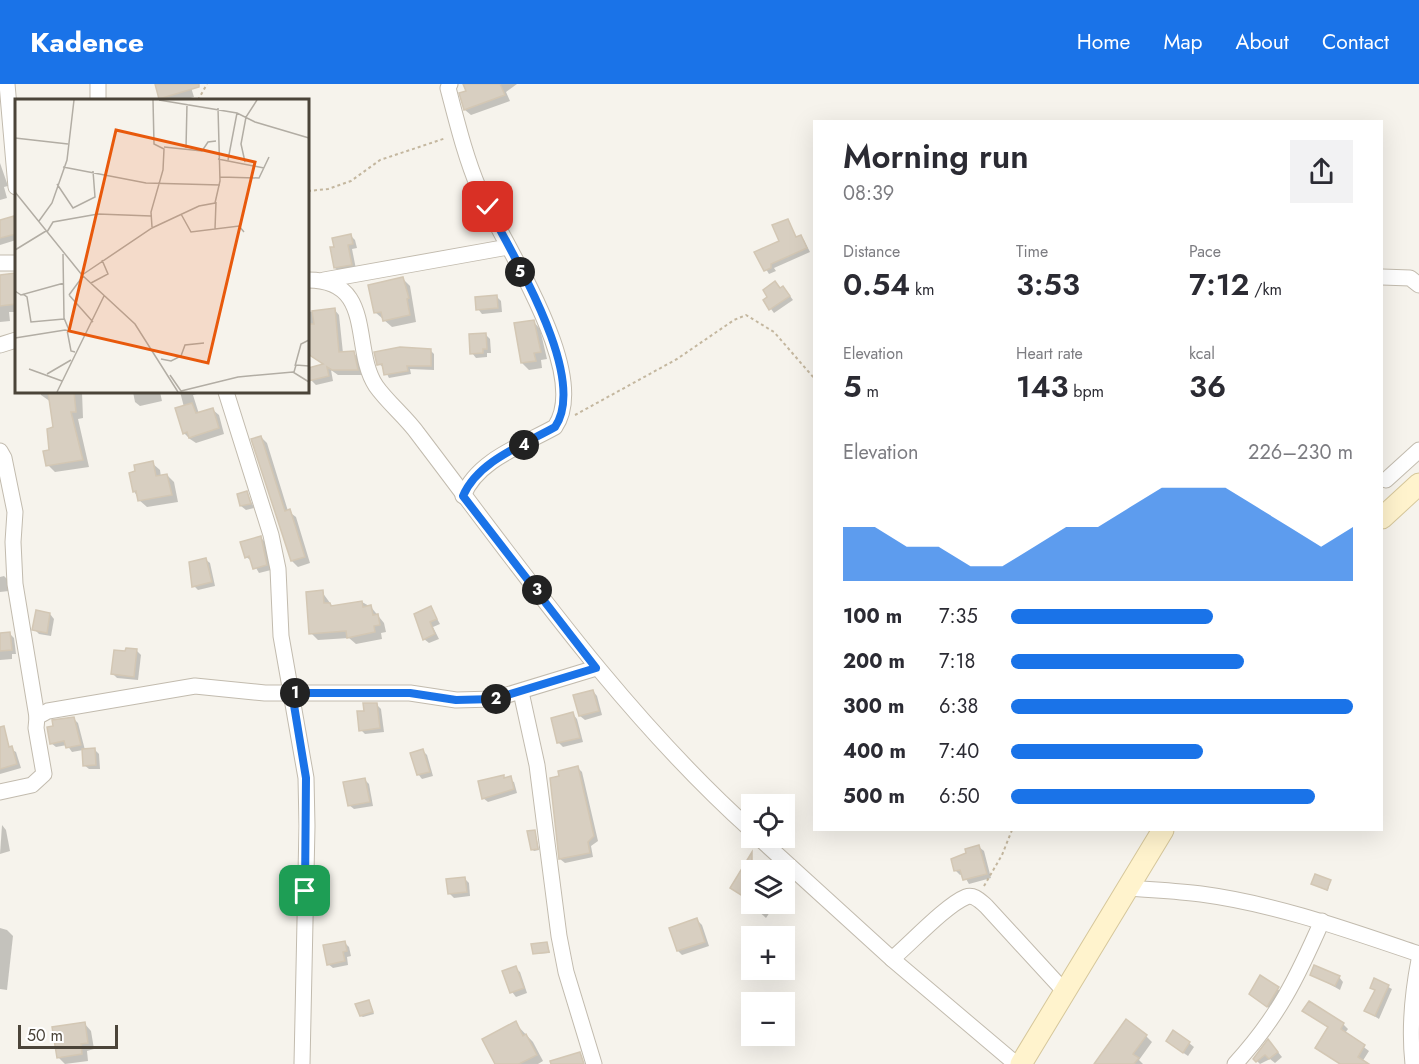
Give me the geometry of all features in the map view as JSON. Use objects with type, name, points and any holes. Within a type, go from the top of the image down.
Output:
[{"type":"main road","points":[[1383,517],[1419,484]]},
{"type":"main road","points":[[1024,1062],[1161,831]]},
{"type":"street","points":[[7,84],[7,148],[15,183]]},
{"type":"street","points":[[450,84],[448,88],[460,134],[479,189],[536,300],[560,364],[564,385],[564,405],[555,427],[480,471],[468,483],[463,496]]},
{"type":"street","points":[[309,280],[324,280],[508,247]]},
{"type":"street","points":[[1383,277],[1410,278],[1419,285]]},
{"type":"street","points":[[324,280],[335,284],[354,306],[362,327],[367,368],[372,379],[418,433],[463,496],[596,668],[664,745],[741,820]]},
{"type":"street","points":[[0,345],[15,340]]},
{"type":"street","points":[[226,393],[271,534],[278,568],[281,636],[306,778],[302,1064]]},
{"type":"street","points":[[1386,480],[1419,450]]},
{"type":"street","points":[[0,451],[4,458],[15,512],[7,563],[22,630],[44,774],[32,785],[0,792]]},
{"type":"street","points":[[37,717],[48,711],[195,686],[292,693],[410,693],[472,701],[494,699],[596,668]]},
{"type":"street","points":[[520,692],[537,765],[560,945],[594,1064]]},
{"type":"street","points":[[770,848],[892,959],[1024,1062]]},
{"type":"street","points":[[1128,888],[1202,894],[1322,921],[1419,954]]},
{"type":"street","points":[[892,959],[966,897],[978,898],[1065,992]]},
{"type":"street","points":[[1234,1064],[1255,1042],[1292,988],[1322,921]]},
{"type":"street","points":[[1413,1064],[1410,1038],[1412,1000],[1419,960]]},
{"type":"path","points":[[200,99],[207,84]]},
{"type":"path","points":[[309,191],[328,189],[351,181],[380,160],[460,134]]},
{"type":"path","points":[[555,427],[677,359],[734,320],[746,315],[778,337],[813,377]]},
{"type":"path","points":[[978,898],[1002,855],[1012,831]]},
{"type":"building","points":[[155,84],[199,84],[199,87],[159,99]]},
{"type":"building","points":[[463,84],[500,84],[505,95],[464,110],[459,93],[466,91]]},
{"type":"building","points":[[14,216],[15,234],[0,238],[0,220]]},
{"type":"building","points":[[788,219],[796,237],[801,235],[807,248],[771,264],[771,268],[764,271],[754,252],[779,241],[772,225]]},
{"type":"building","points":[[351,234],[353,244],[348,245],[352,265],[334,268],[330,247],[334,247],[332,238]]},
{"type":"building","points":[[15,273],[15,304],[0,306],[0,275]]},
{"type":"building","points":[[403,277],[409,298],[407,299],[410,315],[383,321],[381,312],[374,313],[368,285]]},
{"type":"building","points":[[775,281],[780,288],[783,286],[790,296],[769,310],[763,300],[767,297],[763,290]]},
{"type":"building","points":[[497,295],[498,308],[476,310],[475,297]]},
{"type":"building","points":[[335,308],[339,352],[354,351],[358,370],[332,370],[327,367],[329,376],[309,381],[309,368],[323,364],[309,355],[309,324],[314,324],[312,311]]},
{"type":"building","points":[[534,320],[541,352],[534,353],[536,361],[521,363],[514,323]]},
{"type":"building","points":[[486,333],[487,349],[483,349],[483,353],[470,354],[469,334]]},
{"type":"building","points":[[400,347],[431,349],[431,366],[407,366],[408,371],[384,375],[382,364],[377,365],[374,352]]},
{"type":"building","points":[[48,393],[74,393],[76,412],[71,412],[83,460],[46,466],[43,451],[49,450],[47,429],[53,427]]},
{"type":"building","points":[[192,403],[196,413],[213,408],[219,428],[189,438],[187,432],[183,434],[175,408]]},
{"type":"building","points":[[261,436],[285,511],[290,509],[305,557],[291,561],[251,439]]},
{"type":"building","points":[[153,461],[156,476],[167,474],[172,495],[138,501],[136,491],[133,492],[129,473],[135,471],[134,465]]},
{"type":"building","points":[[247,491],[251,504],[240,506],[237,494]]},
{"type":"building","points":[[261,536],[267,565],[253,569],[249,556],[245,558],[240,542]]},
{"type":"building","points":[[206,558],[212,582],[192,587],[189,562]]},
{"type":"building","points":[[323,590],[324,603],[330,603],[331,606],[362,601],[363,607],[371,605],[373,615],[378,614],[380,625],[374,626],[375,632],[347,638],[346,631],[309,634],[306,592]]},
{"type":"building","points":[[431,606],[437,619],[430,622],[435,634],[423,640],[414,614]]},
{"type":"building","points":[[36,610],[50,613],[47,633],[32,630]]},
{"type":"building","points":[[10,632],[12,650],[0,651],[0,633]]},
{"type":"building","points":[[126,648],[137,649],[134,677],[111,674],[114,650],[125,651]]},
{"type":"building","points":[[593,690],[599,711],[579,716],[573,695]]},
{"type":"building","points":[[363,703],[377,703],[380,728],[359,731],[357,711],[364,711]]},
{"type":"building","points":[[573,712],[580,738],[557,743],[551,718]]},
{"type":"building","points":[[74,717],[81,745],[66,748],[64,741],[50,744],[47,727],[53,726],[52,720]]},
{"type":"building","points":[[4,726],[9,747],[12,746],[17,764],[0,769],[0,727]]},
{"type":"building","points":[[95,748],[96,765],[83,766],[82,749]]},
{"type":"building","points":[[423,749],[430,772],[417,775],[410,753]]},
{"type":"building","points":[[578,766],[594,836],[588,842],[590,853],[559,859],[550,778],[559,776],[558,771]]},
{"type":"building","points":[[504,775],[504,778],[511,776],[514,789],[482,799],[478,781]]},
{"type":"building","points":[[365,778],[370,802],[348,806],[343,782]]},
{"type":"building","points":[[535,830],[538,849],[531,850],[527,831]]},
{"type":"building","points":[[979,845],[987,874],[963,880],[960,870],[954,871],[951,859],[966,853],[965,849]]},
{"type":"building","points":[[741,870],[741,895],[730,888]]},
{"type":"building","points":[[1315,874],[1331,880],[1327,890],[1311,884]]},
{"type":"building","points":[[465,877],[467,892],[448,894],[446,879]]},
{"type":"building","points":[[697,918],[705,942],[677,951],[669,928]]},
{"type":"building","points":[[345,941],[347,951],[343,952],[345,961],[327,965],[323,945]]},
{"type":"building","points":[[547,942],[549,952],[533,954],[531,944]]},
{"type":"building","points":[[1314,965],[1340,976],[1335,986],[1310,975]]},
{"type":"building","points":[[516,966],[524,988],[510,993],[502,971]]},
{"type":"building","points":[[1260,975],[1279,987],[1267,1007],[1249,994]]},
{"type":"building","points":[[1374,978],[1389,985],[1375,1016],[1364,1011],[1375,990],[1370,988]]},
{"type":"building","points":[[369,1000],[373,1012],[360,1016],[355,1004]]},
{"type":"building","points":[[1309,1001],[1344,1023],[1341,1029],[1365,1045],[1358,1057],[1369,1064],[1340,1064],[1315,1048],[1328,1027],[1302,1011]]},
{"type":"building","points":[[1126,1019],[1147,1035],[1133,1054],[1139,1058],[1134,1064],[1094,1064]]},
{"type":"building","points":[[516,1021],[523,1036],[526,1034],[537,1055],[519,1064],[495,1064],[482,1039]]},
{"type":"building","points":[[85,1022],[88,1043],[81,1044],[82,1054],[57,1058],[52,1027]]},
{"type":"building","points":[[1173,1030],[1190,1042],[1183,1053],[1166,1041]]},
{"type":"building","points":[[1268,1039],[1278,1052],[1269,1059],[1265,1055],[1256,1062],[1253,1059]]},
{"type":"building","points":[[580,1052],[584,1064],[551,1064],[550,1061]]},
{"type":"route","points":[[305,891],[306,778],[292,693],[410,693],[472,701],[494,699],[596,668],[463,496],[472,477],[504,455],[555,427],[564,405],[564,385],[552,339],[536,300],[488,207]]}]
